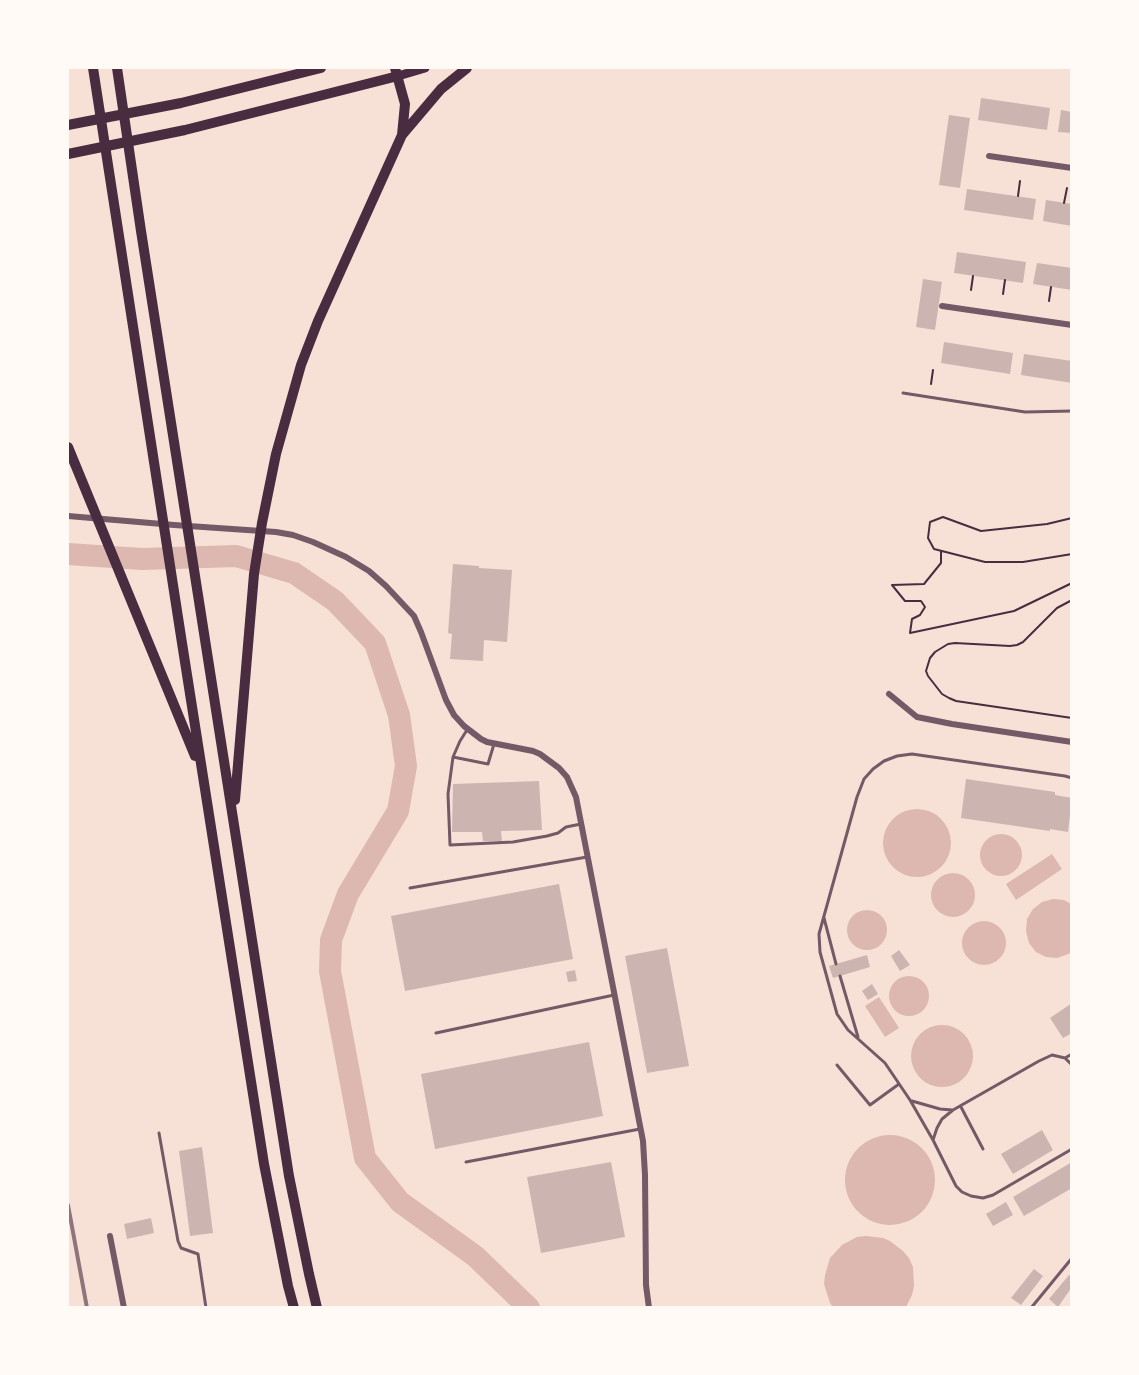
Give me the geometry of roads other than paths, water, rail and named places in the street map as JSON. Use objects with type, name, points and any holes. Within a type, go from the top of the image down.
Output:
[{"type":"highway","points":[[93,68],[264,1164],[292,1308]]},
{"type":"highway","points":[[117,68],[290,1176],[317,1308]]},
{"type":"highway","points":[[68,125],[181,103],[321,68]]},
{"type":"highway","points":[[233,818],[254,574],[262,523],[286,415],[318,321],[402,135],[441,89],[467,68]]},
{"type":"highway","points":[[68,154],[185,130],[397,72],[405,104],[402,135]]},
{"type":"highway","points":[[68,447],[204,776]]},
{"type":"main road","points":[[397,72],[424,68]]},
{"type":"street","points":[[989,156],[1071,168]]},
{"type":"street","points":[[942,306],[1071,325]]},
{"type":"street","points":[[68,516],[276,532],[314,542],[346,557],[369,571],[414,616],[446,700],[454,715],[468,729],[481,739],[494,744],[540,754],[567,777],[573,789],[581,824],[640,1129],[644,1158],[645,1276],[649,1308]]},
{"type":"street","points":[[889,694],[917,717],[1071,742]]},
{"type":"street","points":[[110,1236],[124,1308]]},
{"type":"lane","points":[[903,393],[1025,412],[1071,411]]},
{"type":"lane","points":[[468,729],[453,757],[448,794],[450,845],[513,842],[547,836],[558,833],[566,827],[581,824]]},
{"type":"lane","points":[[453,757],[488,764],[494,744]]},
{"type":"lane","points":[[1071,778],[912,754],[884,761],[864,779],[860,788],[819,934],[820,952],[837,1014],[848,1030],[885,1063],[910,1100],[956,1186],[962,1192],[982,1198],[993,1195],[1071,1149]]},
{"type":"lane","points":[[410,888],[587,857]]},
{"type":"lane","points":[[823,916],[837,964]]},
{"type":"lane","points":[[840,976],[858,1039]]},
{"type":"lane","points":[[436,1033],[614,996]]},
{"type":"lane","points":[[1065,1058],[1071,1054]]},
{"type":"lane","points":[[933,1140],[942,1119],[953,1110],[1040,1061],[1052,1055],[1065,1058],[1071,1065]]},
{"type":"lane","points":[[837,1065],[870,1105],[899,1084]]},
{"type":"lane","points":[[910,1100],[940,1109],[953,1110]]},
{"type":"lane","points":[[961,1107],[983,1149]]},
{"type":"lane","points":[[466,1162],[640,1129]]},
{"type":"lane","points":[[159,1133],[178,1241],[181,1248],[198,1254],[206,1308]]},
{"type":"lane","points":[[1031,1308],[1071,1258]]},
{"type":"waterway","points":[[68,554],[142,559],[236,556],[294,573],[335,601],[375,643],[399,715],[406,766],[398,811],[348,894],[331,940],[330,971],[365,1158],[400,1202],[475,1256],[529,1308]]},
{"type":"railway","points":[[68,1205],[87,1308]]}]
